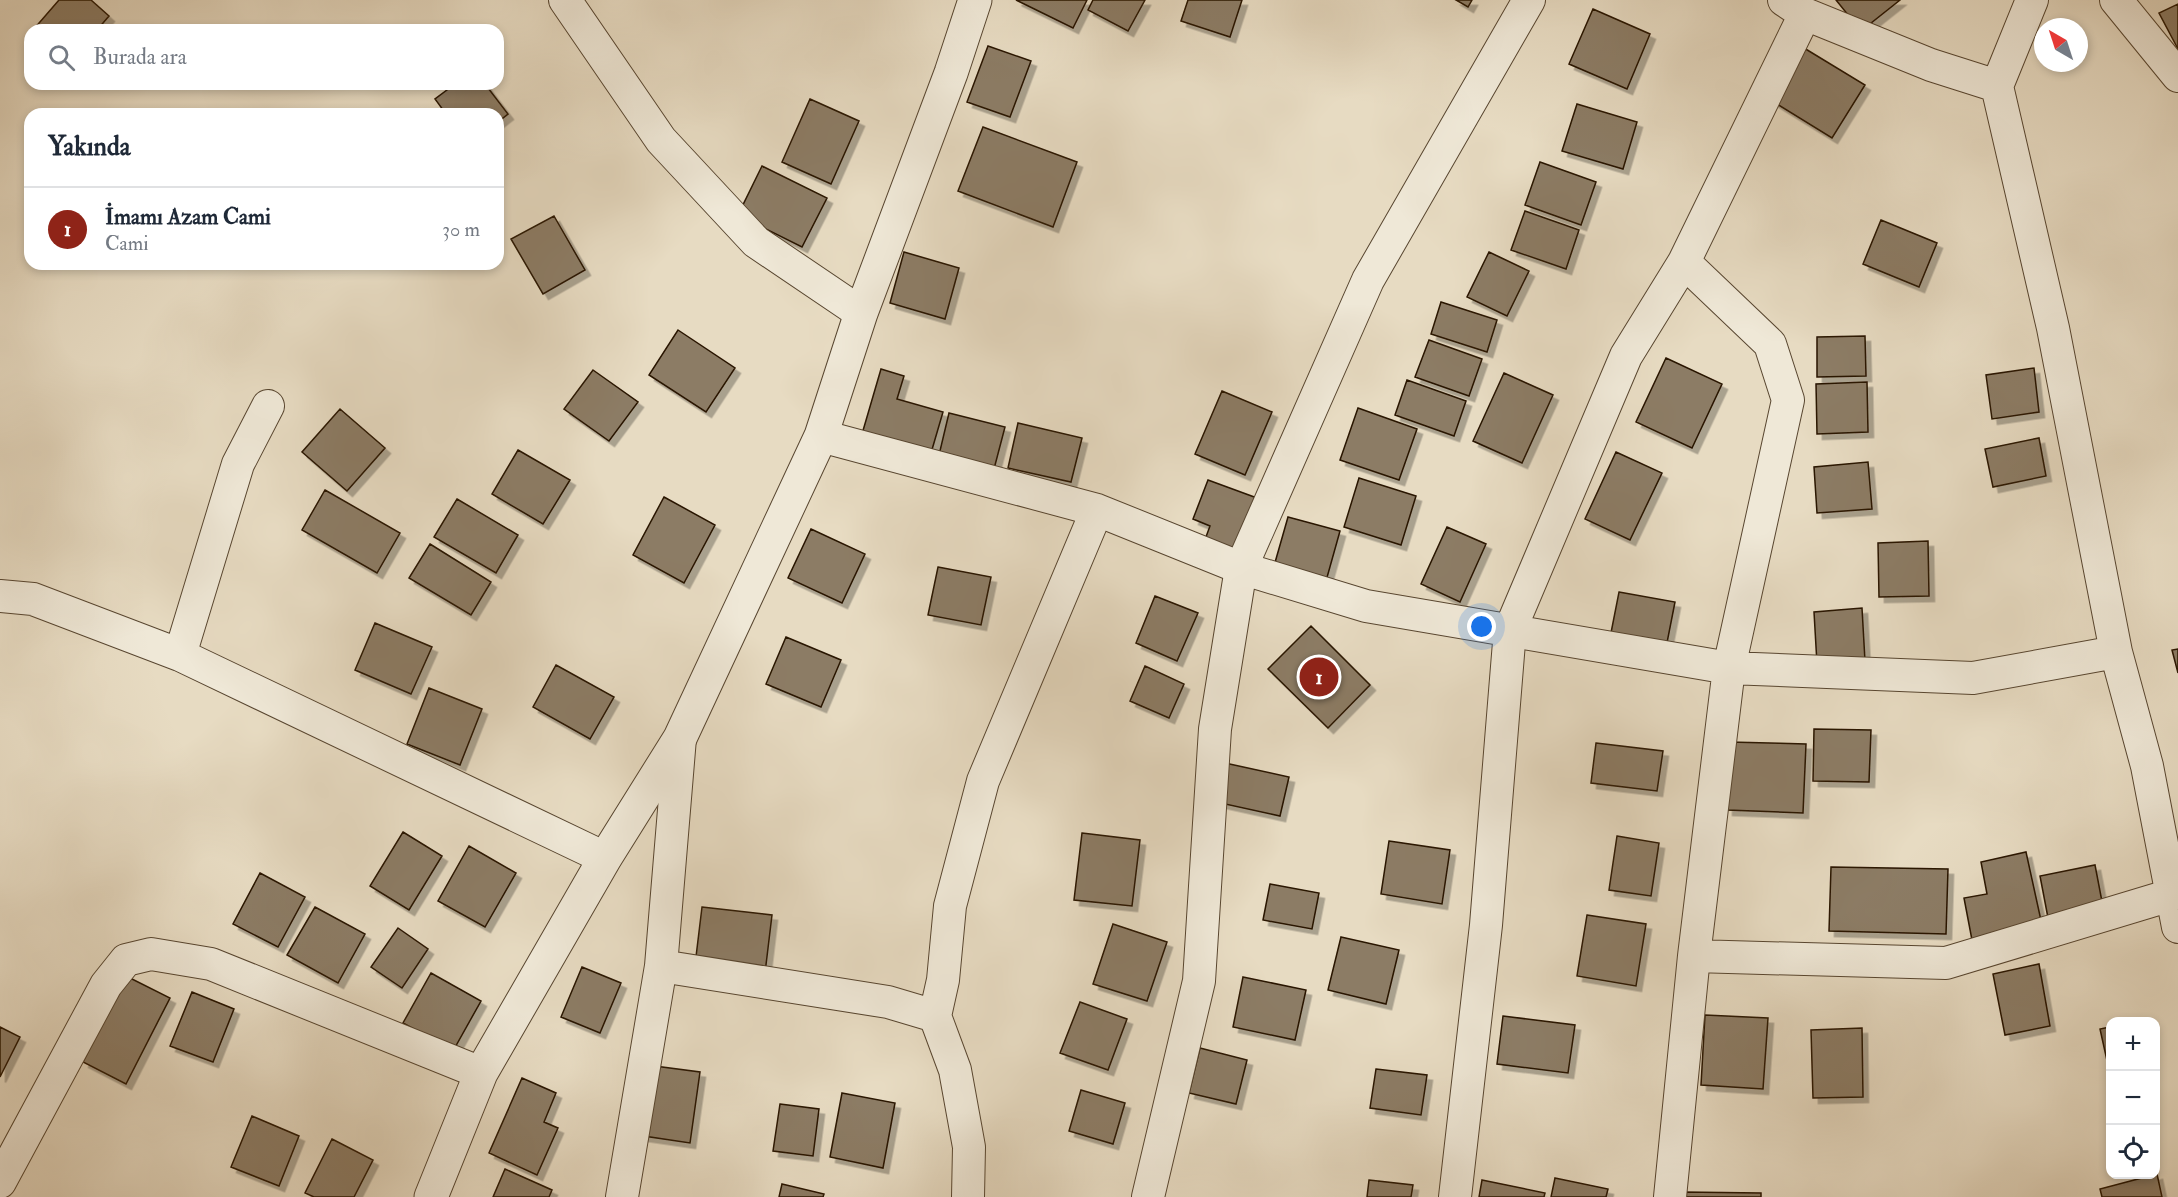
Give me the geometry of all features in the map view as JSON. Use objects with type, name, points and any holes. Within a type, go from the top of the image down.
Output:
[{"type":"street","points":[[565,0],[661,140],[748,234],[756,242],[861,313]]},
{"type":"street","points":[[431,1197],[481,1073],[605,858],[680,738],[820,436],[861,313],[951,73],[975,0]]},
{"type":"street","points":[[1148,1197],[1199,981],[1215,729],[1241,568],[1368,280],[1529,0]]},
{"type":"street","points":[[2032,0],[1997,86],[2053,328],[2116,652],[2147,766],[2178,927]]},
{"type":"street","points":[[2116,0],[2178,76]]},
{"type":"street","points":[[1455,1197],[1486,925],[1510,630],[1626,356],[1684,262],[1794,7],[1931,65],[1997,86]]},
{"type":"street","points":[[1670,1197],[1694,956],[1729,668],[1788,400],[1770,344],[1684,262]]},
{"type":"street","points":[[180,655],[238,464],[268,406]]},
{"type":"street","points":[[820,436],[1098,510],[1241,568],[1366,606],[1729,668],[1973,678],[2116,652]]},
{"type":"street","points":[[968,1197],[969,1147],[955,1070],[935,1016],[943,980],[950,906],[983,781],[1098,510]]},
{"type":"street","points":[[0,596],[33,599],[180,655],[605,858]]},
{"type":"street","points":[[622,1197],[661,966],[680,738]]},
{"type":"street","points":[[1694,956],[1946,963],[2171,895]]},
{"type":"street","points":[[0,1182],[106,985],[126,960],[150,954],[211,964],[481,1073]]},
{"type":"street","points":[[661,966],[888,1002],[935,1016]]},
{"type":"building","points":[[59,0],[91,0],[109,16],[102,24],[38,24]]},
{"type":"building","points":[[1016,0],[1087,0],[1073,28]]},
{"type":"building","points":[[1093,0],[1145,0],[1128,31],[1088,10]]},
{"type":"building","points":[[1188,0],[1242,0],[1230,37],[1181,21]]},
{"type":"building","points":[[1456,0],[1472,0],[1468,7]]},
{"type":"building","points":[[1836,0],[1900,0],[1861,31]]},
{"type":"building","points":[[2178,4],[2178,49],[2159,13]]},
{"type":"building","points":[[1593,9],[1650,34],[1627,89],[1569,64]]},
{"type":"building","points":[[988,46],[1031,61],[1010,117],[967,102]]},
{"type":"building","points":[[1804,48],[1865,85],[1832,138],[1772,101]]},
{"type":"building","points":[[447,90],[490,90],[503,108],[442,108],[435,99]]},
{"type":"building","points":[[810,99],[859,121],[831,184],[782,162]]},
{"type":"building","points":[[1577,104],[1637,122],[1623,169],[1562,151]]},
{"type":"building","points":[[983,127],[1077,162],[1053,227],[958,191]]},
{"type":"building","points":[[1540,162],[1596,182],[1581,225],[1525,205]]},
{"type":"building","points":[[762,166],[827,198],[802,247],[738,215]]},
{"type":"building","points":[[1525,211],[1579,230],[1566,269],[1511,250]]},
{"type":"building","points":[[554,216],[585,270],[543,294],[511,239]]},
{"type":"building","points":[[1881,220],[1937,243],[1919,287],[1863,264]]},
{"type":"building","points":[[904,252],[959,268],[945,319],[890,303]]},
{"type":"building","points":[[1489,252],[1529,271],[1507,316],[1467,297]]},
{"type":"building","points":[[1441,302],[1497,320],[1487,352],[1431,334]]},
{"type":"building","points":[[678,330],[735,368],[706,412],[649,375]]},
{"type":"building","points":[[1865,336],[1866,376],[1817,377],[1817,337]]},
{"type":"building","points":[[1429,340],[1482,359],[1469,396],[1415,377]]},
{"type":"building","points":[[1666,358],[1722,384],[1692,448],[1636,422]]},
{"type":"building","points":[[2034,368],[2039,412],[1992,419],[1986,375]]},
{"type":"building","points":[[881,369],[904,376],[897,399],[943,412],[931,453],[862,434]]},
{"type":"building","points":[[593,370],[638,402],[609,441],[564,409]]},
{"type":"building","points":[[1504,373],[1553,395],[1522,463],[1473,441]]},
{"type":"building","points":[[1407,380],[1466,401],[1454,436],[1395,415]]},
{"type":"building","points":[[1867,382],[1868,432],[1817,434],[1816,384]]},
{"type":"building","points":[[1222,391],[1272,412],[1245,475],[1195,454]]},
{"type":"building","points":[[1358,408],[1417,429],[1399,480],[1340,460]]},
{"type":"building","points":[[340,409],[385,448],[347,491],[302,452]]},
{"type":"building","points":[[949,413],[1005,427],[994,469],[939,455]]},
{"type":"building","points":[[1018,423],[1082,438],[1071,482],[1008,468]]},
{"type":"building","points":[[2039,438],[2046,476],[1993,487],[1985,449]]},
{"type":"building","points":[[518,450],[570,480],[543,524],[492,494]]},
{"type":"building","points":[[1616,452],[1662,473],[1630,540],[1585,519]]},
{"type":"building","points":[[1868,462],[1872,509],[1817,513],[1814,467]]},
{"type":"building","points":[[1359,478],[1416,496],[1401,545],[1344,527]]},
{"type":"building","points":[[1208,480],[1257,498],[1234,557],[1203,545],[1210,526],[1193,519]]},
{"type":"building","points":[[325,490],[400,533],[377,573],[302,530]]},
{"type":"building","points":[[664,497],[715,525],[684,583],[633,555]]},
{"type":"building","points":[[457,499],[518,535],[496,573],[434,537]]},
{"type":"building","points":[[1288,517],[1340,531],[1326,581],[1274,566]]},
{"type":"building","points":[[1447,527],[1486,544],[1460,602],[1421,584]]},
{"type":"building","points":[[811,529],[865,554],[842,603],[788,578]]},
{"type":"building","points":[[1928,541],[1929,596],[1879,597],[1878,543]]},
{"type":"building","points":[[430,544],[491,582],[471,615],[409,578]]},
{"type":"building","points":[[938,567],[991,577],[981,625],[928,615]]},
{"type":"building","points":[[1619,592],[1675,602],[1665,653],[1609,643]]},
{"type":"building","points":[[1155,596],[1198,613],[1177,661],[1136,643]]},
{"type":"building","points":[[1862,608],[1865,661],[1817,664],[1814,612]]},
{"type":"building","points":[[375,623],[432,647],[411,694],[355,670]]},
{"type":"building","points":[[1311,626],[1370,685],[1328,728],[1268,669]]},
{"type":"building","points":[[786,637],[841,660],[821,707],[766,684]]},
{"type":"building","points":[[2178,649],[2178,673],[2172,650]]},
{"type":"building","points":[[556,665],[614,697],[590,739],[533,707]]},
{"type":"building","points":[[1145,666],[1184,684],[1169,718],[1130,701]]},
{"type":"building","points":[[429,688],[482,709],[460,765],[407,744]]},
{"type":"building","points":[[1814,729],[1871,730],[1869,782],[1813,781]]},
{"type":"building","points":[[1729,742],[1806,744],[1803,813],[1727,810]]},
{"type":"building","points":[[1596,743],[1663,751],[1657,791],[1591,783]]},
{"type":"building","points":[[1225,763],[1289,777],[1280,816],[1216,802]]},
{"type":"building","points":[[403,832],[442,856],[409,910],[370,886]]},
{"type":"building","points":[[1082,833],[1140,840],[1132,906],[1074,900]]},
{"type":"building","points":[[1617,836],[1659,843],[1651,896],[1609,890]]},
{"type":"building","points":[[1389,841],[1450,850],[1442,904],[1381,894]]},
{"type":"building","points":[[469,846],[516,873],[485,927],[438,901]]},
{"type":"building","points":[[2026,852],[2042,925],[1972,940],[1964,898],[1987,894],[1981,862]]},
{"type":"building","points":[[2095,865],[2104,912],[2049,923],[2040,876]]},
{"type":"building","points":[[1831,867],[1948,869],[1946,934],[1829,931]]},
{"type":"building","points":[[260,873],[305,897],[278,947],[233,924]]},
{"type":"building","points":[[1270,884],[1319,893],[1312,929],[1263,920]]},
{"type":"building","points":[[315,907],[365,934],[338,983],[287,955]]},
{"type":"building","points":[[702,907],[772,915],[765,973],[695,965]]},
{"type":"building","points":[[1587,915],[1646,924],[1636,986],[1577,976]]},
{"type":"building","points":[[1113,924],[1167,942],[1147,1001],[1093,984]]},
{"type":"building","points":[[398,928],[428,949],[402,988],[371,967]]},
{"type":"building","points":[[1341,937],[1399,950],[1386,1004],[1328,990]]},
{"type":"building","points":[[2039,964],[2050,1026],[2005,1035],[1993,974]]},
{"type":"building","points":[[582,967],[621,983],[600,1033],[561,1017]]},
{"type":"building","points":[[431,973],[481,1001],[453,1051],[403,1023]]},
{"type":"building","points":[[126,976],[170,998],[126,1084],[83,1062]]},
{"type":"building","points":[[1243,977],[1306,990],[1295,1040],[1233,1027]]},
{"type":"building","points":[[192,992],[234,1009],[213,1062],[170,1046]]},
{"type":"building","points":[[1080,1002],[1127,1019],[1108,1070],[1060,1053]]},
{"type":"building","points":[[1705,1015],[1768,1018],[1763,1089],[1701,1085]]},
{"type":"building","points":[[1503,1016],[1575,1025],[1568,1073],[1497,1064]]},
{"type":"building","points":[[0,1027],[20,1037],[0,1077]]},
{"type":"building","points":[[1862,1028],[1863,1097],[1813,1098],[1811,1030]]},
{"type":"building","points":[[2106,1028],[2106,1056],[2100,1029]]},
{"type":"building","points":[[1200,1048],[1247,1060],[1236,1104],[1189,1093]]},
{"type":"building","points":[[647,1065],[700,1072],[690,1143],[637,1135]]},
{"type":"building","points":[[1376,1069],[1427,1075],[1421,1115],[1370,1108]]},
{"type":"building","points":[[522,1078],[556,1093],[544,1122],[558,1128],[537,1175],[489,1153]]},
{"type":"building","points":[[1081,1090],[1125,1103],[1113,1144],[1069,1131]]},
{"type":"building","points":[[842,1093],[895,1103],[883,1168],[830,1157]]},
{"type":"building","points":[[780,1104],[819,1109],[813,1156],[773,1151]]},
{"type":"building","points":[[252,1116],[299,1136],[279,1186],[231,1167]]},
{"type":"building","points":[[332,1139],[373,1160],[354,1197],[314,1197],[305,1193]]},
{"type":"building","points":[[505,1169],[552,1190],[549,1197],[493,1197]]},
{"type":"building","points":[[1555,1178],[1608,1189],[1606,1197],[1551,1197]]},
{"type":"building","points":[[2138,1179],[2158,1179],[2162,1197],[2102,1197],[2100,1189]]},
{"type":"building","points":[[1369,1180],[1413,1185],[1411,1197],[1367,1197]]},
{"type":"building","points":[[1482,1180],[1545,1193],[1544,1197],[1479,1197]]},
{"type":"building","points":[[782,1184],[824,1194],[823,1197],[779,1197]]},
{"type":"building","points":[[1682,1192],[1761,1193],[1761,1197],[1682,1197]]},
{"type":"place","name":"İmamı Azam Cami","points":[[1319,677]]}]
